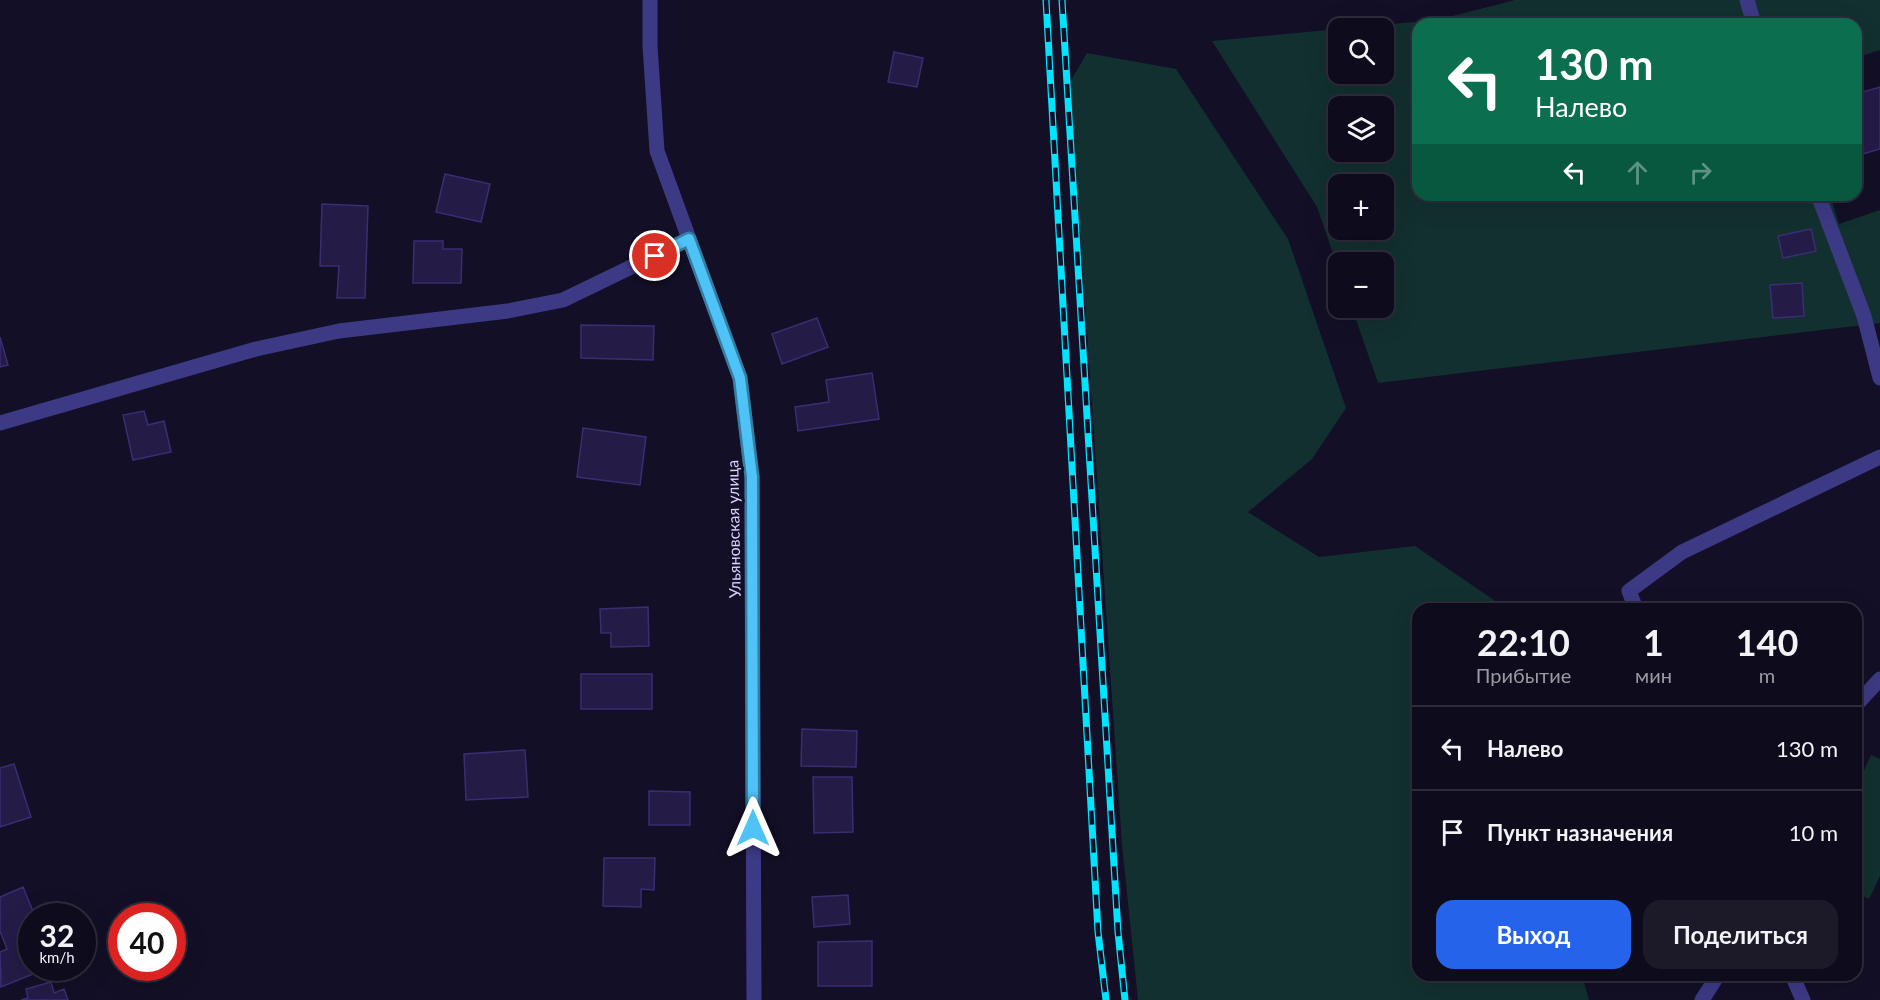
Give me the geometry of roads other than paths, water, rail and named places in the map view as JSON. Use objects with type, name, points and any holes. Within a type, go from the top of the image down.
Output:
[{"type":"street","name":"Ульяновская улица","points":[[650,0],[650,46],[657,151],[740,378],[752,477],[754,1000]]},
{"type":"street","points":[[1747,0],[1752,18]]},
{"type":"street","points":[[1820,201],[1864,316],[1880,378]]},
{"type":"street","points":[[0,423],[256,349],[328,333],[508,311],[563,300],[689,239]]},
{"type":"street","points":[[1634,603],[1629,591],[1682,552],[1880,457]]},
{"type":"street","points":[[1862,699],[1880,680]]},
{"type":"street","points":[[1702,1000],[1714,981]]},
{"type":"street","points":[[1795,981],[1803,1000]]},
{"type":"railway","points":[[1046,0],[1098,932],[1106,1000]]},
{"type":"railway","points":[[1062,0],[1118,932],[1125,1000]]}]
